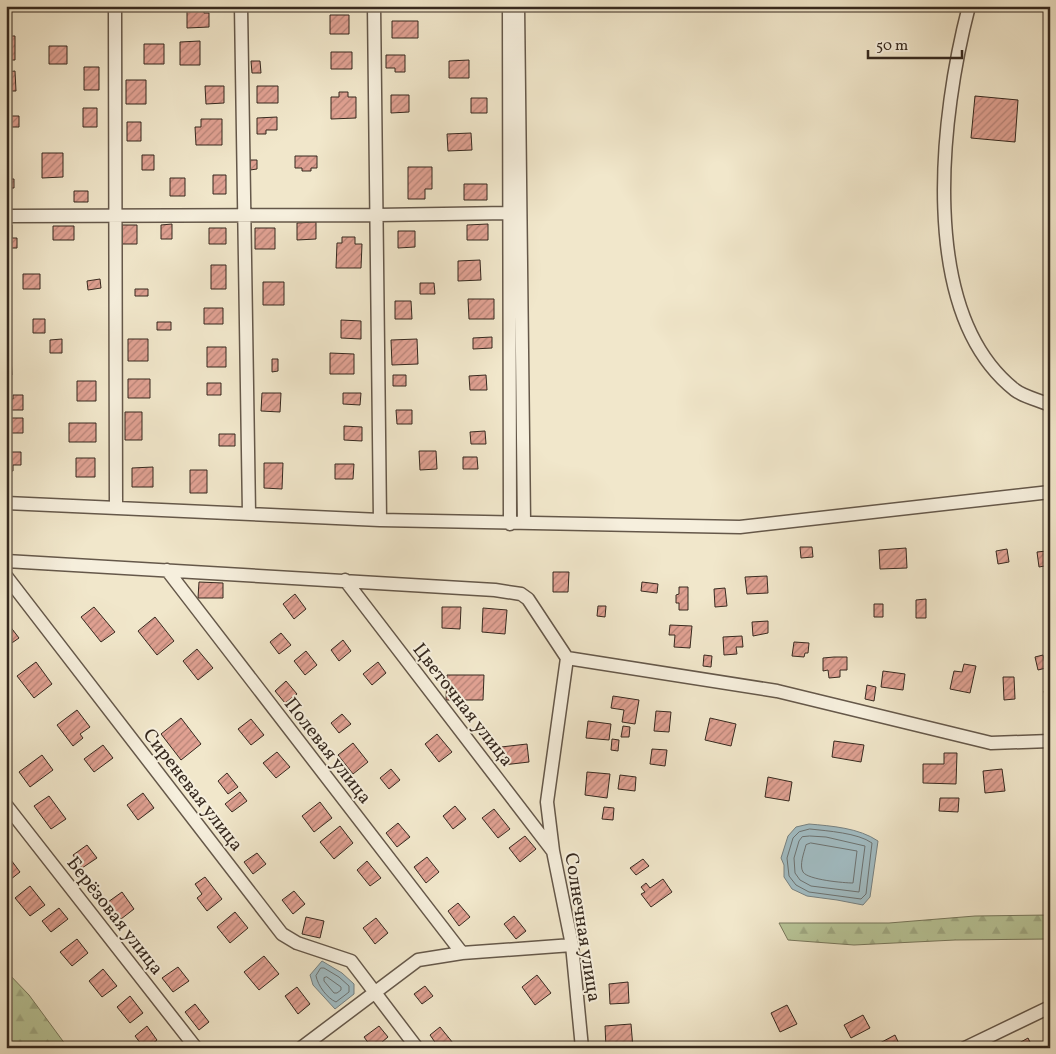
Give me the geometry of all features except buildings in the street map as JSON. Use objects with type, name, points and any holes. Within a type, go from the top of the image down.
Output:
[{"type":"street","points":[[115,6],[116,508]]},
{"type":"street","points":[[241,6],[249,514]]},
{"type":"street","points":[[374,6],[380,520]]},
{"type":"street","points":[[509,6],[510,524]]},
{"type":"street","points":[[518,6],[524,523]]},
{"type":"street","points":[[969,6],[952,91],[944,162],[946,224],[953,281],[968,329],[993,368],[1016,391],[1050,404]]},
{"type":"street","points":[[6,216],[377,216],[509,213]]},
{"type":"street","points":[[6,503],[380,520],[740,527],[1050,492]]},
{"type":"street","points":[[6,561],[345,580],[495,590],[521,594],[528,599],[567,658],[777,691],[991,743],[1050,741]]},
{"type":"street","name":"Полевая улица","points":[[167,570],[462,953]]},
{"type":"street","name":"Сиреневая улица","points":[[6,576],[282,934],[297,943],[351,961],[417,1048]]},
{"type":"street","name":"Цветочная улица","points":[[345,580],[553,851]]},
{"type":"street","name":"Солнечная улица","points":[[567,658],[547,802],[553,851],[572,945],[582,1048]]},
{"type":"street","name":"Берёзовая улица","points":[[6,805],[196,1048]]},
{"type":"street","points":[[301,1048],[418,960],[462,953],[572,945]]},
{"type":"street","points":[[965,1048],[1050,1007]]},
{"type":"green space","points":[[1050,915],[1050,939],[955,940],[854,945],[788,940],[779,923],[889,923],[975,916]]},
{"type":"green space","points":[[6,971],[29,995],[68,1048],[6,1048]]},
{"type":"water","points":[[809,824],[854,830],[878,841],[870,897],[863,905],[807,896],[792,889],[784,877],[784,865],[781,858],[788,836],[796,827]]},
{"type":"water","points":[[322,961],[342,973],[354,984],[354,994],[335,1009],[313,985],[310,975]]}]
